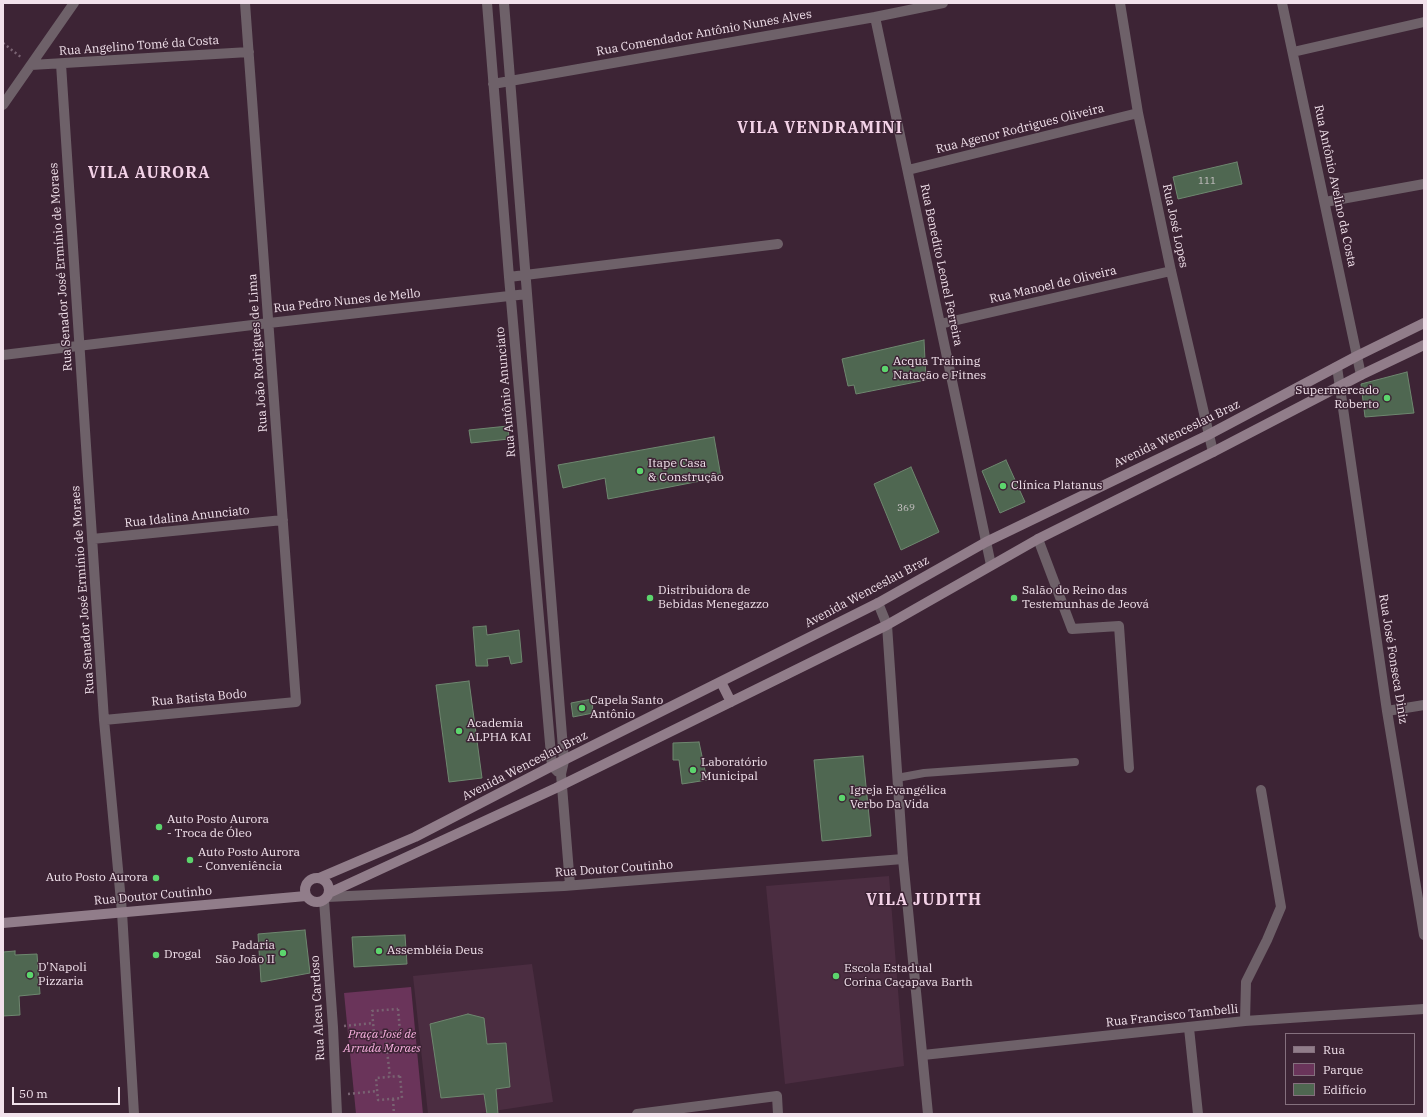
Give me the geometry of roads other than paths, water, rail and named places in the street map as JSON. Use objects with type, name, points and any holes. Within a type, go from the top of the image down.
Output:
[{"type":"main road","name":"Avenida Wenceslau Braz","points":[[319,878],[415,837],[552,766],[878,603],[986,542],[1208,434],[1357,356],[1424,323]]},
{"type":"main road","points":[[327,897],[328,885],[323,879],[315,877],[308,881],[304,888],[306,896],[312,901],[316,902],[327,897],[562,785],[887,625],[1038,539],[1213,452],[1361,375],[1424,345]]},
{"type":"main road","points":[[721,682],[731,702]]},
{"type":"main road","name":"Rua Doutor Coutinho","points":[[3,923],[306,896]]},
{"type":"street","points":[[3,106],[74,3]]},
{"type":"street","name":"Rua João Rodrigues de Lima","points":[[245,3],[296,702]]},
{"type":"street","name":"Rua Antônio Anunciato","points":[[487,3],[509,277],[552,766]]},
{"type":"street","points":[[504,3],[564,761],[561,774],[570,885]]},
{"type":"street","name":"Rua Comendador Antônio Nunes Alves","points":[[493,84],[875,17],[943,3]]},
{"type":"street","name":"Rua José Lopes","points":[[1120,3],[1138,113],[1171,271],[1213,452]]},
{"type":"street","name":"Rua Antônio Avelino da Costa","points":[[1282,3],[1361,375]]},
{"type":"street","name":"Rua Benedito Leonel Ferreira","points":[[875,17],[991,565]]},
{"type":"street","points":[[1293,52],[1424,22]]},
{"type":"street","points":[[489,35],[506,33]]},
{"type":"street","name":"Rua Angelino Tomé da Costa","points":[[31,65],[249,52]]},
{"type":"street","name":"Rua Senador José Ermínio de Moraes","points":[[61,64],[104,720],[122,912],[134,1114]]},
{"type":"street","name":"Rua Agenor Rodrigues Oliveira","points":[[908,170],[1138,113]]},
{"type":"street","points":[[1325,202],[1424,184]]},
{"type":"street","points":[[509,277],[778,244]]},
{"type":"street","name":"Rua Manoel de Oliveira","points":[[940,324],[1171,271]]},
{"type":"street","name":"Rua Pedro Nunes de Mello","points":[[3,355],[527,294]]},
{"type":"street","name":"Rua José Fonseca Diniz","points":[[1337,367],[1387,710],[1424,935]]},
{"type":"street","points":[[528,484],[542,483]]},
{"type":"street","name":"Rua Idalina Anunciato","points":[[92,539],[283,520]]},
{"type":"street","points":[[1038,539],[1072,629],[1119,626],[1129,768]]},
{"type":"street","points":[[878,603],[887,625],[902,859],[928,1114]]},
{"type":"street","points":[[539,620],[553,617]]},
{"type":"street","name":"Rua Batista Bodo","points":[[104,720],[296,702]]},
{"type":"street","points":[[1387,710],[1424,705]]},
{"type":"street","points":[[552,766],[561,774]]},
{"type":"street","points":[[1245,1021],[1246,982],[1267,940],[1281,907],[1261,790]]},
{"type":"street","name":"Rua Doutor Coutinho","points":[[327,897],[570,885],[902,859]]},
{"type":"street","name":"Rua Alceu Cardoso","points":[[327,897],[337,1114]]},
{"type":"street","name":"Rua Francisco Tambelli","points":[[923,1055],[1245,1021],[1424,1009]]},
{"type":"street","points":[[1189,1028],[1198,1114]]},
{"type":"street","points":[[637,1114],[777,1096],[778,1114]]},
{"type":"lane","points":[[897,778],[924,773],[1075,762]]},
{"type":"place","name":"Acqua Training Natação e Fitnes","points":[[885,369]]},
{"type":"place","name":"Supermercado Roberto","points":[[1387,398]]},
{"type":"place","name":"Itape Casa & Construção","points":[[640,471]]},
{"type":"place","name":"Clínica Platanus","points":[[1003,486]]},
{"type":"place","name":"Distribuidora de Bebidas Menegazzo","points":[[650,598]]},
{"type":"place","name":"Salão do Reino das Testemunhas de Jeová","points":[[1014,598]]},
{"type":"place","name":"Capela Santo Antônio","points":[[582,708]]},
{"type":"place","name":"Academia ALPHA KAI","points":[[459,731]]},
{"type":"place","name":"Laboratório Municipal","points":[[693,770]]},
{"type":"place","name":"Igreja Evangélica Verbo Da Vida","points":[[842,798]]},
{"type":"place","name":"Auto Posto Aurora - Troca de Óleo","points":[[159,827]]},
{"type":"place","name":"Auto Posto Aurora - Conveniência","points":[[190,860]]},
{"type":"place","name":"Auto Posto Aurora","points":[[156,878]]},
{"type":"place","name":"Assembléia Deus","points":[[379,951]]},
{"type":"place","name":"Padaria São João II","points":[[283,953]]},
{"type":"place","name":"Drogal","points":[[156,955]]},
{"type":"place","name":"D'Napoli Pizzaria","points":[[30,975]]},
{"type":"place","name":"Escola Estadual Corina Caçapava Barth","points":[[836,976]]},
{"type":"district","name":"VILA VENDRAMINI","points":[[820,128]]},
{"type":"district","name":"VILA AURORA","points":[[149,173]]},
{"type":"district","name":"VILA JUDITH","points":[[924,900]]},
{"type":"park label","name":"Praça José de Arruda Moraes","points":[[382,1042]]}]
